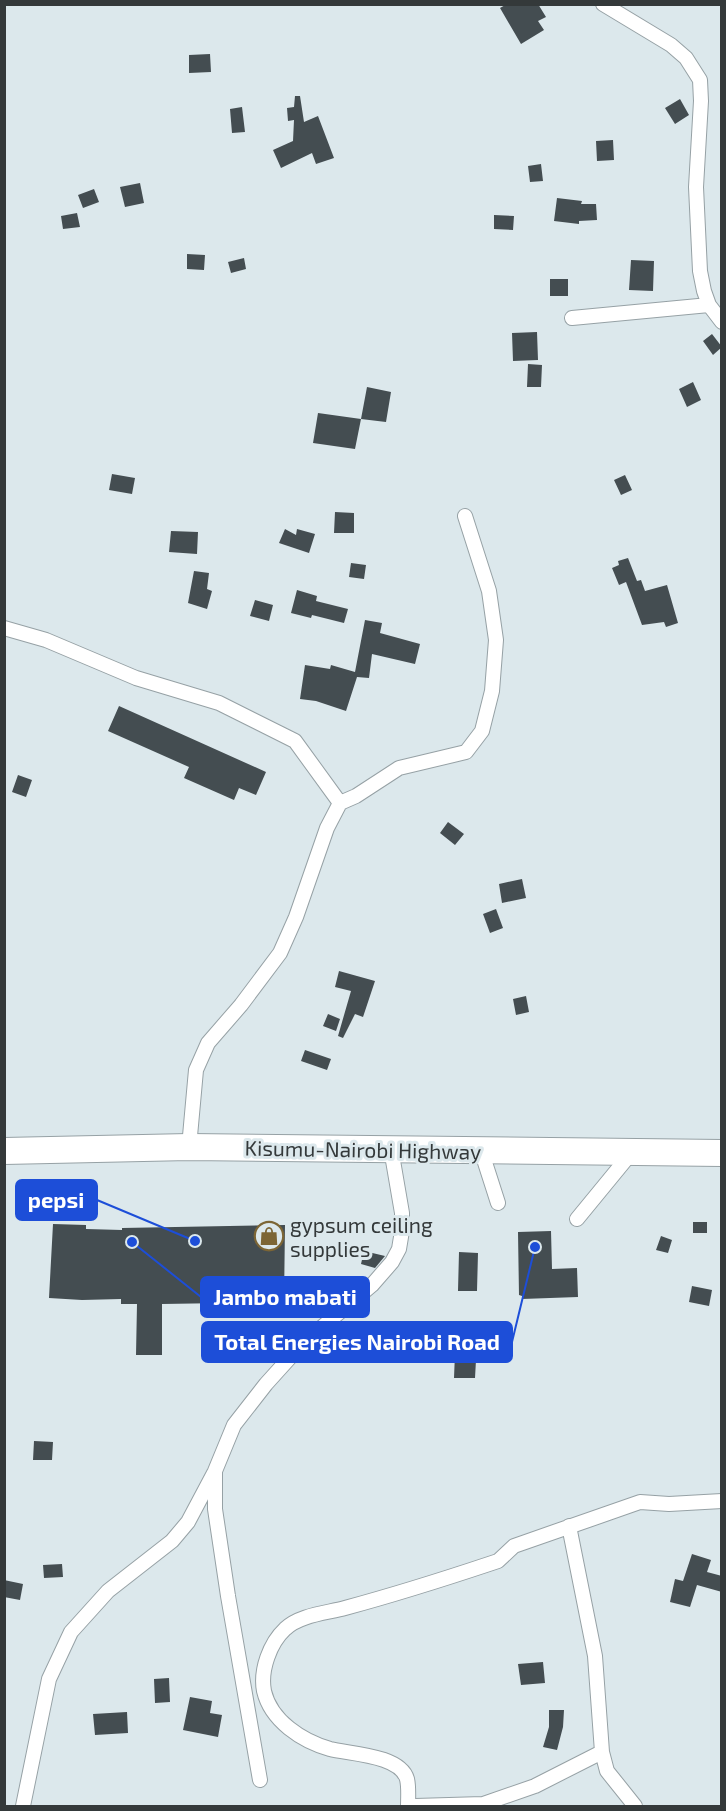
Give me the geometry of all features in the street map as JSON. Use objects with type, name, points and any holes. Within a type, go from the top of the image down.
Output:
[{"type":"highway","name":"Kisumu-Nairobi Highway","points":[[4,1151],[189,1147],[722,1153]]},
{"type":"street","points":[[603,4],[671,45],[686,58],[700,80],[696,187],[700,271],[709,305],[722,322]]},
{"type":"street","points":[[572,318],[709,305]]},
{"type":"street","points":[[189,1147],[196,1070],[208,1043],[242,1005],[280,953],[296,917],[327,828],[340,802],[356,796],[399,768],[466,752],[482,731],[492,691],[496,640],[489,591],[465,516]]},
{"type":"street","points":[[4,628],[46,640],[136,678],[219,702],[295,741],[340,802]]},
{"type":"street","points":[[23,1806],[49,1679],[70,1632],[108,1591],[172,1541],[188,1522],[215,1471],[234,1425],[266,1384],[303,1343],[372,1285],[392,1262],[399,1249],[402,1222],[392,1149]]},
{"type":"street","points":[[480,1150],[498,1203]]},
{"type":"street","points":[[577,1219],[632,1152]]},
{"type":"street","points":[[215,1471],[215,1509],[260,1780]]},
{"type":"street","points":[[408,1806],[407,1778],[395,1764],[327,1748],[296,1734],[273,1714],[264,1690],[265,1670],[271,1645],[286,1627],[309,1617],[344,1609],[498,1561],[514,1546],[640,1502],[669,1504],[722,1501]]},
{"type":"street","points":[[569,1526],[595,1656],[602,1752],[608,1771],[635,1806]]},
{"type":"street","points":[[415,1806],[483,1804],[535,1786],[602,1752]]},
{"type":"building","points":[[507,4],[538,4],[546,17],[538,21],[544,30],[521,44],[500,8]]},
{"type":"building","points":[[210,54],[211,72],[189,73],[189,55]]},
{"type":"building","points":[[295,96],[300,96],[304,122],[318,116],[334,158],[316,164],[312,153],[281,168],[273,150],[293,141],[294,120],[288,121],[287,108],[294,107]]},
{"type":"building","points":[[680,99],[689,115],[675,124],[665,108]]},
{"type":"building","points":[[242,107],[245,132],[232,133],[230,109]]},
{"type":"building","points":[[613,140],[614,160],[597,161],[596,141]]},
{"type":"building","points":[[541,164],[543,181],[530,182],[528,166]]},
{"type":"building","points":[[140,183],[144,203],[125,207],[120,187]]},
{"type":"building","points":[[94,189],[99,202],[83,208],[78,195]]},
{"type":"building","points":[[557,198],[582,201],[581,204],[596,204],[597,220],[579,221],[579,224],[554,221]]},
{"type":"building","points":[[77,213],[80,227],[63,229],[61,216]]},
{"type":"building","points":[[494,215],[514,216],[513,230],[494,229]]},
{"type":"building","points":[[187,254],[205,255],[204,270],[187,269]]},
{"type":"building","points":[[244,258],[246,269],[231,273],[228,262]]},
{"type":"building","points":[[631,260],[654,261],[653,291],[629,290]]},
{"type":"building","points":[[550,279],[568,279],[568,296],[550,296]]},
{"type":"building","points":[[537,332],[538,360],[513,361],[512,333]]},
{"type":"building","points":[[712,334],[722,347],[713,355],[703,341]]},
{"type":"building","points":[[528,364],[542,365],[541,387],[527,387]]},
{"type":"building","points":[[693,382],[701,400],[687,407],[679,389]]},
{"type":"building","points":[[367,387],[391,392],[386,422],[361,419]]},
{"type":"building","points":[[318,413],[361,419],[355,449],[313,443]]},
{"type":"building","points":[[112,474],[135,478],[132,494],[109,490]]},
{"type":"building","points":[[625,475],[632,490],[621,495],[614,480]]},
{"type":"building","points":[[335,512],[354,513],[354,533],[334,533]]},
{"type":"building","points":[[285,529],[296,535],[297,529],[315,534],[309,553],[279,543]]},
{"type":"building","points":[[171,531],[198,532],[197,554],[169,552]]},
{"type":"building","points":[[628,558],[637,581],[641,580],[645,591],[667,585],[678,623],[666,627],[664,622],[642,625],[626,582],[619,585],[612,568],[619,565],[618,561]]},
{"type":"building","points":[[351,563],[366,565],[364,579],[349,577]]},
{"type":"building","points":[[194,571],[209,573],[207,589],[212,591],[207,609],[188,603]]},
{"type":"building","points":[[297,590],[317,596],[316,601],[348,609],[344,623],[312,615],[311,618],[291,613]]},
{"type":"building","points":[[255,600],[273,605],[269,621],[250,616]]},
{"type":"building","points":[[365,620],[382,623],[380,633],[420,644],[415,664],[372,654],[369,678],[357,677],[346,711],[316,701],[300,699],[305,665],[330,669],[331,665],[355,672]]},
{"type":"building","points":[[119,706],[266,772],[256,795],[239,788],[234,800],[184,778],[189,767],[108,731]]},
{"type":"building","points":[[18,775],[32,780],[26,797],[12,792]]},
{"type":"building","points":[[448,822],[464,834],[455,845],[440,833]]},
{"type":"building","points":[[522,879],[526,898],[502,903],[499,884]]},
{"type":"building","points":[[496,909],[503,928],[490,933],[483,914]]},
{"type":"building","points":[[339,971],[375,981],[363,1017],[355,1014],[343,1038],[338,1036],[351,991],[335,987]]},
{"type":"building","points":[[526,996],[529,1012],[516,1015],[513,999]]},
{"type":"building","points":[[328,1014],[340,1019],[336,1031],[323,1026]]},
{"type":"building","points":[[305,1050],[331,1059],[327,1070],[301,1061]]},
{"type":"building","points":[[693,1222],[707,1222],[707,1233],[693,1233]]},
{"type":"building","points":[[53,1224],[86,1225],[86,1229],[122,1230],[122,1228],[285,1225],[284,1302],[162,1304],[162,1355],[136,1355],[137,1304],[121,1304],[121,1299],[49,1298]]},
{"type":"building","points":[[551,1231],[552,1269],[577,1268],[578,1297],[522,1299],[519,1295],[518,1232]]},
{"type":"building","points":[[661,1236],[672,1240],[668,1253],[656,1250]]},
{"type":"building","points":[[364,1251],[385,1256],[375,1268],[361,1264]]},
{"type":"building","points":[[459,1252],[478,1253],[477,1291],[458,1291]]},
{"type":"building","points":[[692,1286],[712,1290],[709,1306],[689,1302]]},
{"type":"building","points":[[455,1353],[468,1353],[468,1360],[476,1360],[475,1378],[454,1378]]},
{"type":"building","points":[[34,1441],[53,1442],[52,1460],[33,1460]]},
{"type":"building","points":[[692,1554],[711,1560],[707,1572],[722,1576],[722,1592],[697,1585],[690,1607],[670,1602],[675,1579],[683,1581]]},
{"type":"building","points":[[62,1564],[63,1577],[44,1578],[43,1565]]},
{"type":"building","points":[[4,1580],[23,1584],[20,1600],[4,1597]]},
{"type":"building","points":[[543,1662],[545,1683],[521,1685],[518,1664]]},
{"type":"building","points":[[169,1678],[170,1702],[155,1703],[154,1679]]},
{"type":"building","points":[[190,1697],[212,1701],[210,1713],[222,1715],[218,1737],[183,1730]]},
{"type":"building","points":[[549,1710],[564,1710],[563,1727],[557,1750],[543,1747],[549,1727]]},
{"type":"building","points":[[127,1712],[128,1733],[95,1735],[93,1714]]},
{"type":"place","name":"gypsum ceiling supplies","points":[[269,1236]]},
{"type":"place","name":"pepsi","points":[[195,1241]]},
{"type":"place","name":"Jambo mabati","points":[[132,1242]]},
{"type":"place","name":"Total Energies Nairobi Road","points":[[535,1247]]}]
